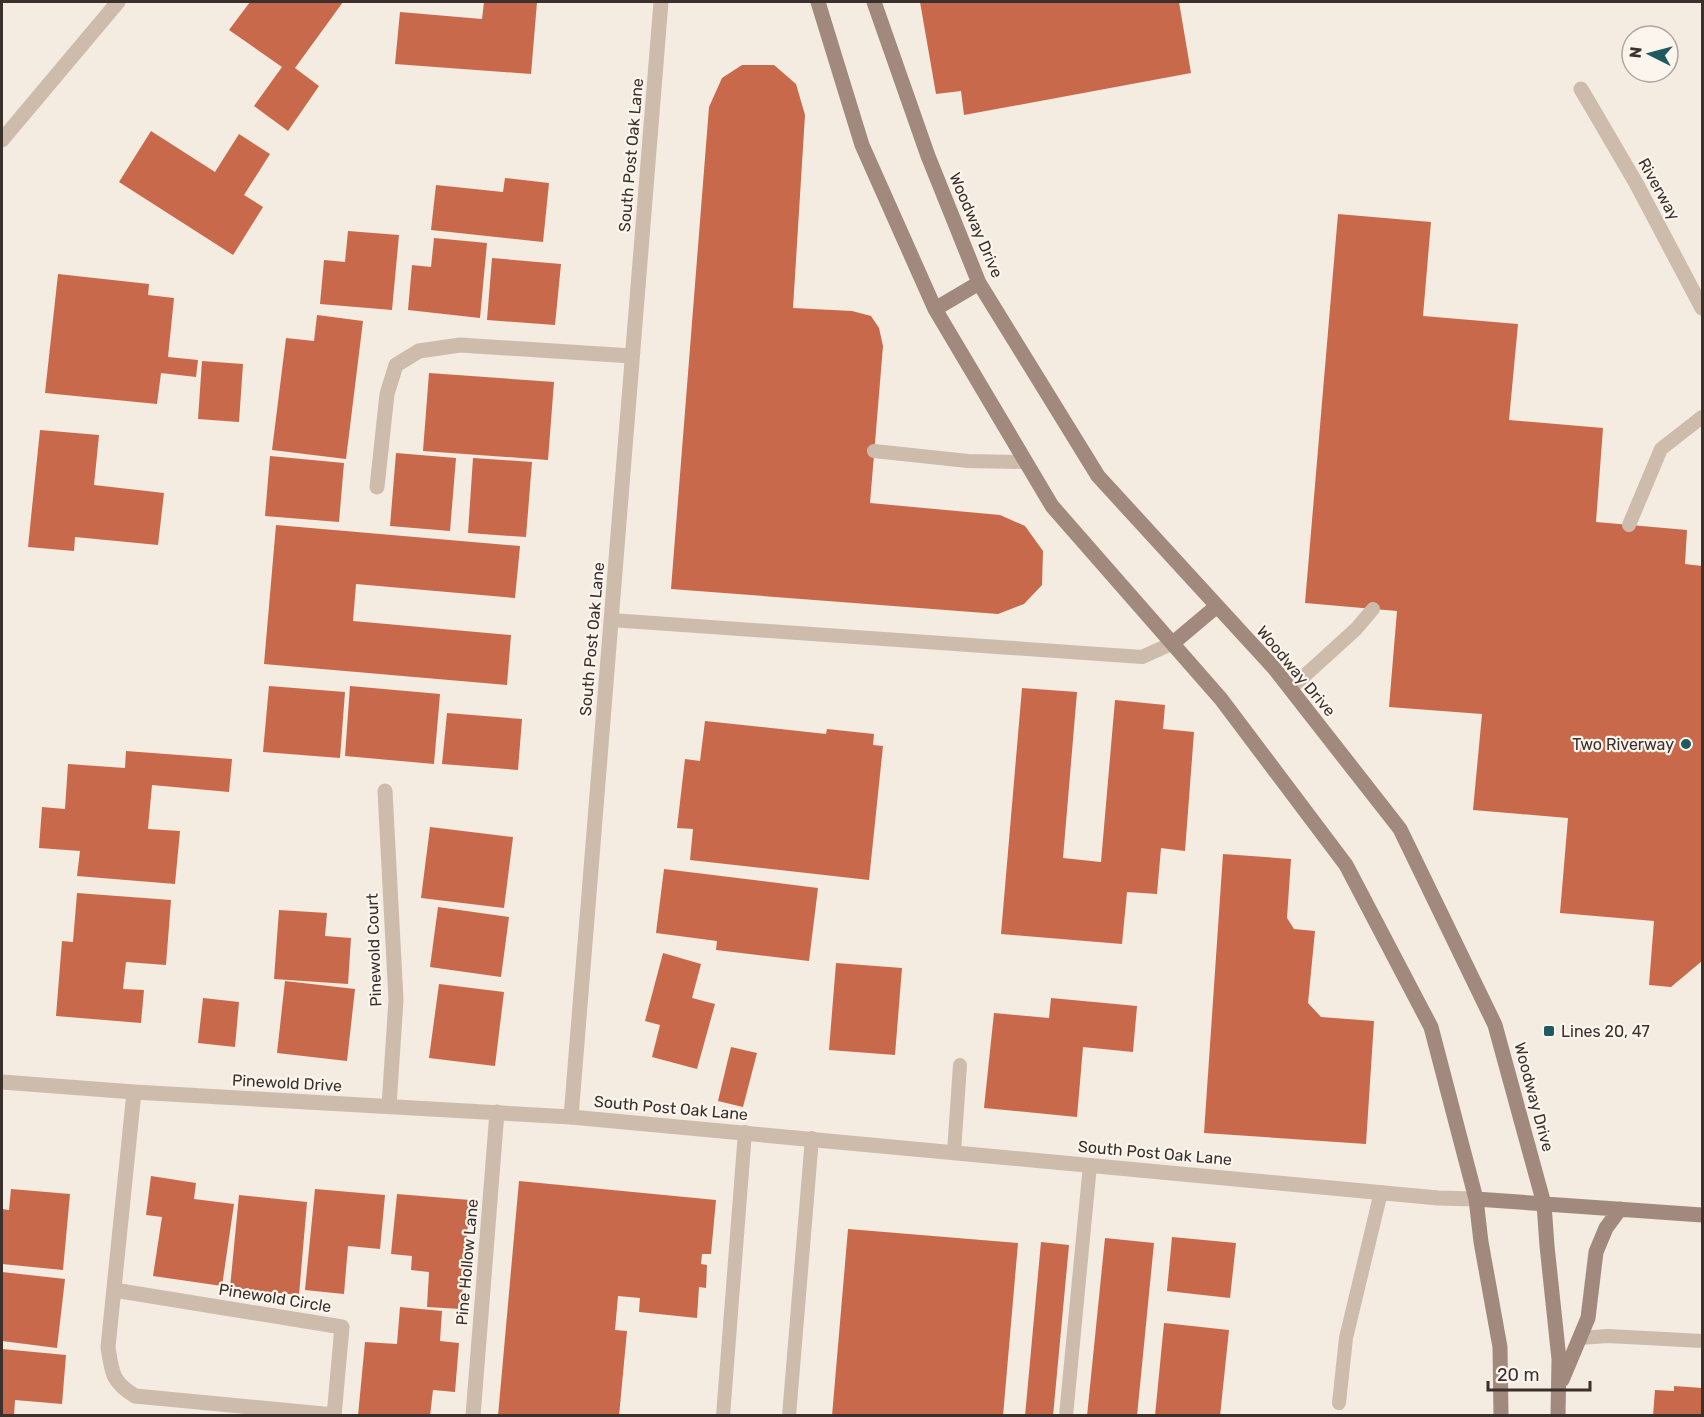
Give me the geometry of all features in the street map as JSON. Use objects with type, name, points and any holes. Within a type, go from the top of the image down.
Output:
[{"type":"main road","points":[[818,2],[862,145],[936,309],[1025,462],[1052,506],[1221,699],[1346,865],[1431,1027],[1476,1199],[1481,1242],[1500,1347],[1501,1416]]},
{"type":"main road","name":"Woodway Drive","points":[[874,2],[928,156],[979,283],[1098,476],[1274,668],[1400,829],[1496,1025],[1544,1204],[1559,1359],[1558,1416]]},
{"type":"main road","points":[[936,309],[979,283]]},
{"type":"main road","points":[[1173,643],[1217,606]]},
{"type":"main road","name":"South Post Oak Lane","points":[[1476,1199],[1702,1215]]},
{"type":"main road","points":[[1558,1389],[1588,1318],[1596,1252],[1606,1228],[1620,1209]]},
{"type":"street","points":[[2,140],[118,2]]},
{"type":"street","name":"South Post Oak Lane","points":[[661,2],[571,1117],[1476,1199]]},
{"type":"street","name":"Riverway","points":[[1581,89],[1636,183],[1702,308]]},
{"type":"street","points":[[377,488],[387,394],[396,365],[419,351],[460,345],[632,356]]},
{"type":"street","name":"Pinewold Court","points":[[385,791],[396,1000],[389,1106]]},
{"type":"street","name":"Pinewold Drive","points":[[2,1082],[134,1092],[571,1117]]},
{"type":"street","name":"Pinewold Circle","points":[[114,1290],[342,1327],[334,1415],[135,1396],[120,1386],[111,1369],[108,1347],[134,1092]]},
{"type":"street","name":"Pine Hollow Lane","points":[[473,1416],[497,1112]]},
{"type":"lane","points":[[1629,525],[1661,449],[1702,417]]},
{"type":"lane","points":[[874,451],[968,461],[1025,462]]},
{"type":"lane","points":[[1290,689],[1356,629],[1373,609]]},
{"type":"lane","points":[[612,620],[1142,657],[1173,643]]},
{"type":"lane","points":[[954,1152],[960,1065]]},
{"type":"lane","points":[[723,1416],[745,1132]]},
{"type":"lane","points":[[789,1416],[812,1138]]},
{"type":"lane","points":[[1066,1416],[1090,1165]]},
{"type":"lane","points":[[1339,1403],[1346,1338],[1381,1192]]},
{"type":"lane","points":[[1580,1338],[1608,1336],[1702,1341]]},
{"type":"building","points":[[250,2],[343,2],[295,68],[319,86],[288,131],[254,106],[282,67],[229,30]]},
{"type":"building","points":[[484,2],[537,2],[531,74],[395,64],[400,12],[482,19]]},
{"type":"building","points":[[920,2],[1179,2],[1191,73],[964,115],[961,91],[936,94]]},
{"type":"building","points":[[742,65],[774,65],[796,84],[805,115],[793,308],[852,311],[871,316],[879,328],[883,346],[870,503],[1000,515],[1025,526],[1043,551],[1042,585],[1024,604],[998,614],[671,589],[709,107],[722,78]]},
{"type":"building","points":[[151,131],[215,172],[239,134],[270,154],[244,195],[263,207],[233,255],[119,182]]},
{"type":"building","points":[[505,178],[549,183],[543,242],[431,230],[436,185],[503,192]]},
{"type":"building","points":[[1338,214],[1431,222],[1423,316],[1518,324],[1509,420],[1603,428],[1596,522],[1687,530],[1685,564],[1702,566],[1702,961],[1671,987],[1649,985],[1654,921],[1560,913],[1568,818],[1473,810],[1482,714],[1389,707],[1397,611],[1305,603]]},
{"type":"building","points":[[348,231],[399,235],[392,310],[320,304],[324,260],[345,262]]},
{"type":"building","points":[[434,238],[487,243],[480,318],[408,310],[412,265],[431,267]]},
{"type":"building","points":[[492,258],[561,264],[555,325],[487,320]]},
{"type":"building","points":[[58,274],[149,284],[148,295],[174,298],[168,357],[198,360],[196,377],[161,373],[157,404],[45,393]]},
{"type":"building","points":[[317,315],[363,321],[346,459],[272,450],[286,338],[314,341]]},
{"type":"building","points":[[202,361],[243,364],[239,422],[198,419]]},
{"type":"building","points":[[429,373],[554,382],[548,460],[423,451]]},
{"type":"building","points":[[40,430],[99,435],[94,485],[164,493],[158,545],[75,537],[74,551],[28,547]]},
{"type":"building","points":[[396,453],[456,458],[450,531],[390,526]]},
{"type":"building","points":[[270,456],[344,463],[339,522],[265,516]]},
{"type":"building","points":[[473,458],[532,462],[526,537],[468,533]]},
{"type":"building","points":[[276,525],[520,546],[515,598],[356,584],[353,621],[511,635],[507,685],[264,664]]},
{"type":"building","points":[[269,686],[345,692],[340,758],[263,752]]},
{"type":"building","points":[[350,686],[440,694],[434,764],[345,756]]},
{"type":"building","points":[[1022,688],[1077,692],[1063,858],[1101,862],[1115,700],[1165,705],[1163,729],[1194,732],[1185,851],[1161,848],[1157,894],[1127,892],[1122,944],[1001,934]]},
{"type":"building","points":[[447,713],[522,719],[518,770],[442,764]]},
{"type":"building","points":[[705,721],[826,734],[827,729],[874,734],[873,745],[883,746],[869,880],[690,860],[693,829],[677,828],[685,759],[700,761]]},
{"type":"building","points":[[126,751],[232,759],[229,792],[152,785],[148,829],[180,831],[175,884],[77,876],[80,851],[39,848],[42,807],[65,809],[68,764],[125,768]]},
{"type":"building","points":[[430,827],[513,837],[504,908],[421,898]]},
{"type":"building","points":[[1223,854],[1291,859],[1287,918],[1294,929],[1315,931],[1308,1003],[1321,1017],[1374,1021],[1366,1144],[1204,1133]]},
{"type":"building","points":[[664,869],[818,888],[809,961],[716,950],[717,941],[656,933]]},
{"type":"building","points":[[77,893],[171,900],[166,965],[126,962],[123,989],[144,990],[141,1023],[56,1016],[62,941],[73,942]]},
{"type":"building","points":[[438,907],[509,917],[501,977],[430,967]]},
{"type":"building","points":[[279,910],[327,913],[325,936],[351,938],[348,984],[274,979]]},
{"type":"building","points":[[663,953],[701,964],[692,998],[715,1004],[697,1069],[652,1057],[660,1025],[645,1021]]},
{"type":"building","points":[[836,963],[902,968],[895,1055],[829,1050]]},
{"type":"building","points":[[285,981],[355,989],[347,1061],[277,1053]]},
{"type":"building","points":[[439,984],[504,992],[495,1066],[429,1058]]},
{"type":"building","points":[[203,998],[239,1002],[235,1047],[198,1043]]},
{"type":"building","points":[[1051,998],[1137,1006],[1133,1052],[1083,1047],[1077,1117],[984,1108],[994,1013],[1049,1018]]},
{"type":"building","points":[[731,1047],[757,1053],[743,1107],[718,1101]]},
{"type":"building","points":[[151,1176],[196,1183],[194,1199],[234,1204],[222,1286],[153,1276],[162,1217],[146,1215]]},
{"type":"building","points":[[519,1181],[716,1200],[711,1254],[702,1254],[701,1264],[707,1265],[706,1288],[699,1287],[697,1318],[639,1312],[640,1298],[618,1296],[615,1330],[627,1331],[619,1416],[498,1416]]},
{"type":"building","points":[[11,1189],[70,1194],[63,1270],[2,1264],[2,1209],[9,1210]]},
{"type":"building","points":[[315,1189],[385,1195],[380,1249],[348,1246],[344,1294],[305,1290]]},
{"type":"building","points":[[397,1194],[470,1200],[461,1309],[427,1307],[429,1272],[411,1270],[412,1256],[391,1254]]},
{"type":"building","points":[[239,1195],[307,1202],[299,1295],[230,1288]]},
{"type":"building","points":[[848,1229],[1018,1243],[1003,1416],[832,1416]]},
{"type":"building","points":[[1172,1237],[1236,1243],[1230,1298],[1167,1291]]},
{"type":"building","points":[[1105,1238],[1154,1243],[1137,1416],[1087,1416]]},
{"type":"building","points":[[1041,1242],[1069,1245],[1053,1416],[1025,1416]]},
{"type":"building","points":[[2,1272],[65,1279],[57,1348],[2,1341]]},
{"type":"building","points":[[400,1307],[442,1311],[440,1341],[459,1343],[455,1392],[433,1390],[430,1416],[358,1416],[365,1342],[397,1344]]},
{"type":"building","points":[[1164,1323],[1229,1330],[1220,1416],[1155,1416]]},
{"type":"building","points":[[2,1349],[66,1355],[62,1404],[15,1400],[14,1416],[2,1416]]},
{"type":"building","points":[[1674,1386],[1702,1388],[1702,1416],[1653,1416],[1655,1390],[1674,1391]]},
{"type":"place","name":"Two Riverway","points":[[1686,744]]},
{"type":"place","name":"Lines 20, 47","points":[[1549,1031]]}]
